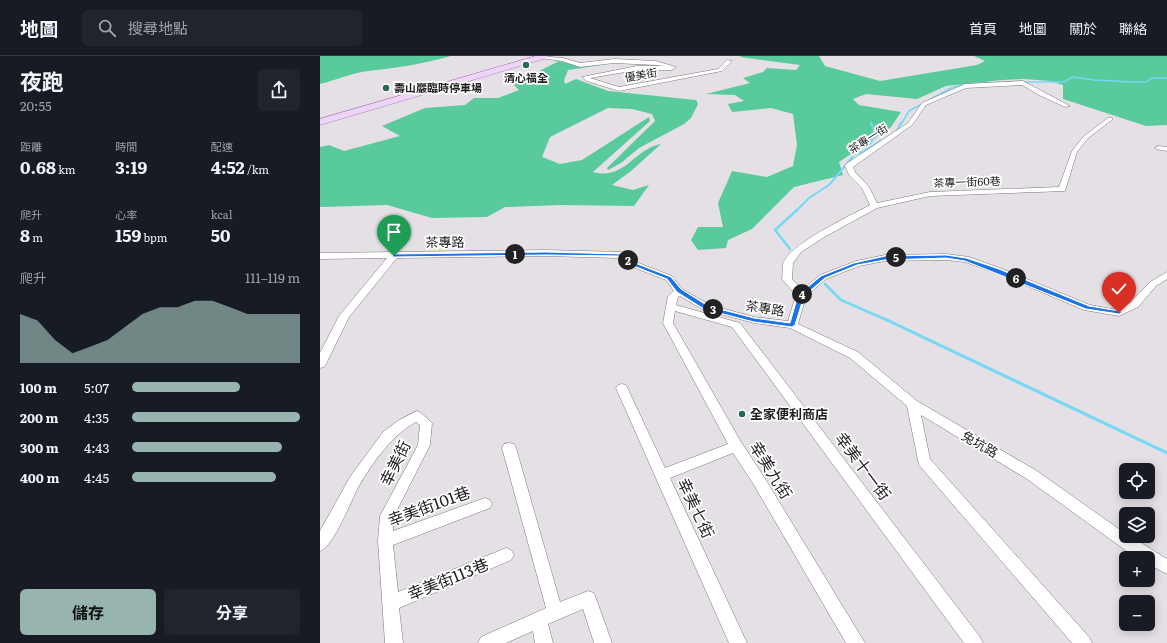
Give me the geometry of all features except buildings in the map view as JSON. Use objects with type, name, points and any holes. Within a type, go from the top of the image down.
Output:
[{"type":"main road","points":[[320,118],[540,56]]},
{"type":"main road","points":[[320,122],[540,56]]},
{"type":"street","name":"優美街","points":[[540,56],[580,65],[620,61],[656,63],[673,67],[664,69],[637,68],[585,77],[589,80],[619,89],[713,72],[720,70],[729,61]]},
{"type":"street","points":[[620,61],[624,56]]},
{"type":"street","name":"茶專一街","points":[[874,206],[865,187],[852,173],[849,166],[910,124],[924,104],[965,86],[1023,84],[1067,106]]},
{"type":"street","name":"茶專一街60巷","points":[[874,206],[930,194],[1062,189],[1074,152],[1086,138],[1110,119]]},
{"type":"street","points":[[1158,148],[1167,149]]},
{"type":"street","points":[[801,295],[787,278],[788,264],[798,250],[823,234],[874,206]]},
{"type":"street","name":"茶專路","points":[[320,256],[615,254],[621,255],[633,264],[669,278],[679,291],[706,307],[730,315],[774,324],[792,325],[801,295],[823,277],[856,264],[885,258],[946,257],[966,259],[997,270],[1082,306],[1119,313],[1134,305],[1153,284],[1167,275]]},
{"type":"street","points":[[320,364],[344,316],[394,256]]},
{"type":"street","name":"幸美九街","points":[[679,291],[672,296],[668,323],[736,446],[763,488],[856,643]]},
{"type":"street","name":"幸美十一街","points":[[671,307],[736,325],[974,643]]},
{"type":"street","name":"兔坑路","points":[[792,325],[854,355],[913,404],[1032,475],[1133,547],[1167,567]]},
{"type":"street","name":"幸美七街","points":[[622,388],[738,643]]},
{"type":"street","points":[[913,404],[924,461],[1083,643]]},
{"type":"street","name":"幸美街","points":[[320,544],[334,522],[355,481],[388,435],[403,423],[417,416],[426,423],[424,445],[388,516],[385,541],[394,643]]},
{"type":"street","points":[[661,476],[736,446]]},
{"type":"street","points":[[509,448],[555,612]]},
{"type":"street","name":"幸美街101巷","points":[[385,541],[485,504]]},
{"type":"street","name":"幸美街113巷","points":[[391,603],[506,555]]},
{"type":"street","points":[[487,643],[538,619],[588,599],[602,643]]},
{"type":"street","points":[[538,619],[544,643]]},
{"type":"green space","points":[[320,56],[451,56],[410,65],[362,72],[320,84]]},
{"type":"green space","points":[[819,56],[825,66],[880,81],[977,65],[985,61],[974,56],[1167,56],[1167,125],[1146,126],[1063,99],[1063,85],[1050,81],[1024,79],[1002,80],[946,86],[917,99],[866,94],[853,99],[859,105],[901,112],[891,127],[839,162],[843,175],[794,187],[752,229],[728,240],[726,248],[698,250],[691,240],[698,227],[723,227],[718,203],[732,171],[767,177],[793,166],[797,145],[793,114],[771,108],[732,112],[728,104],[744,101],[735,95],[706,94],[750,83],[743,78],[763,72],[767,68],[796,70],[800,65],[740,57]]},
{"type":"green space","points":[[559,61],[579,66],[602,65],[568,70],[564,80],[565,84],[576,79],[608,91],[696,100],[698,104],[691,118],[684,124],[639,148],[621,163],[608,170],[607,168],[655,121],[652,114],[632,109],[608,108],[550,137],[542,157],[560,164],[582,160],[649,117],[650,121],[593,172],[604,174],[613,172],[643,152],[661,144],[631,171],[612,185],[633,190],[649,185],[634,206],[561,205],[505,207],[487,217],[432,218],[387,205],[320,207],[320,147],[329,145],[344,151],[400,136],[382,126],[425,108],[465,105],[474,98],[498,98],[519,90],[514,85]]},
{"type":"waterway","points":[[1020,82],[1064,82],[1073,77],[1094,80],[1133,82],[1146,82],[1152,78],[1167,78]]},
{"type":"waterway","points":[[901,124],[909,111],[951,88],[965,84],[980,83]]},
{"type":"waterway","points":[[865,151],[876,135],[871,123]]},
{"type":"waterway","points":[[896,132],[901,123]]},
{"type":"waterway","points":[[865,151],[882,140]]},
{"type":"waterway","points":[[797,210],[809,198],[829,185],[855,154],[865,151]]},
{"type":"waterway","points":[[790,249],[775,230],[797,210]]},
{"type":"waterway","points":[[825,284],[841,300],[889,321]]},
{"type":"waterway","points":[[887,320],[1167,453]]},
{"type":"place","name":"清心福全","points":[[526,65]]},
{"type":"place","name":"壽山巖臨時停車場","points":[[386,88]]},
{"type":"place","name":"全家便利商店","points":[[742,414]]},
{"type":"route","points":[[394,256],[610,253],[621,255],[633,264],[669,278],[672,284],[679,291],[693,301],[706,307],[730,315],[774,324],[792,325],[801,295],[823,277],[856,264],[885,258],[910,256],[946,257],[966,259],[997,270],[1088,308],[1119,313]]}]
